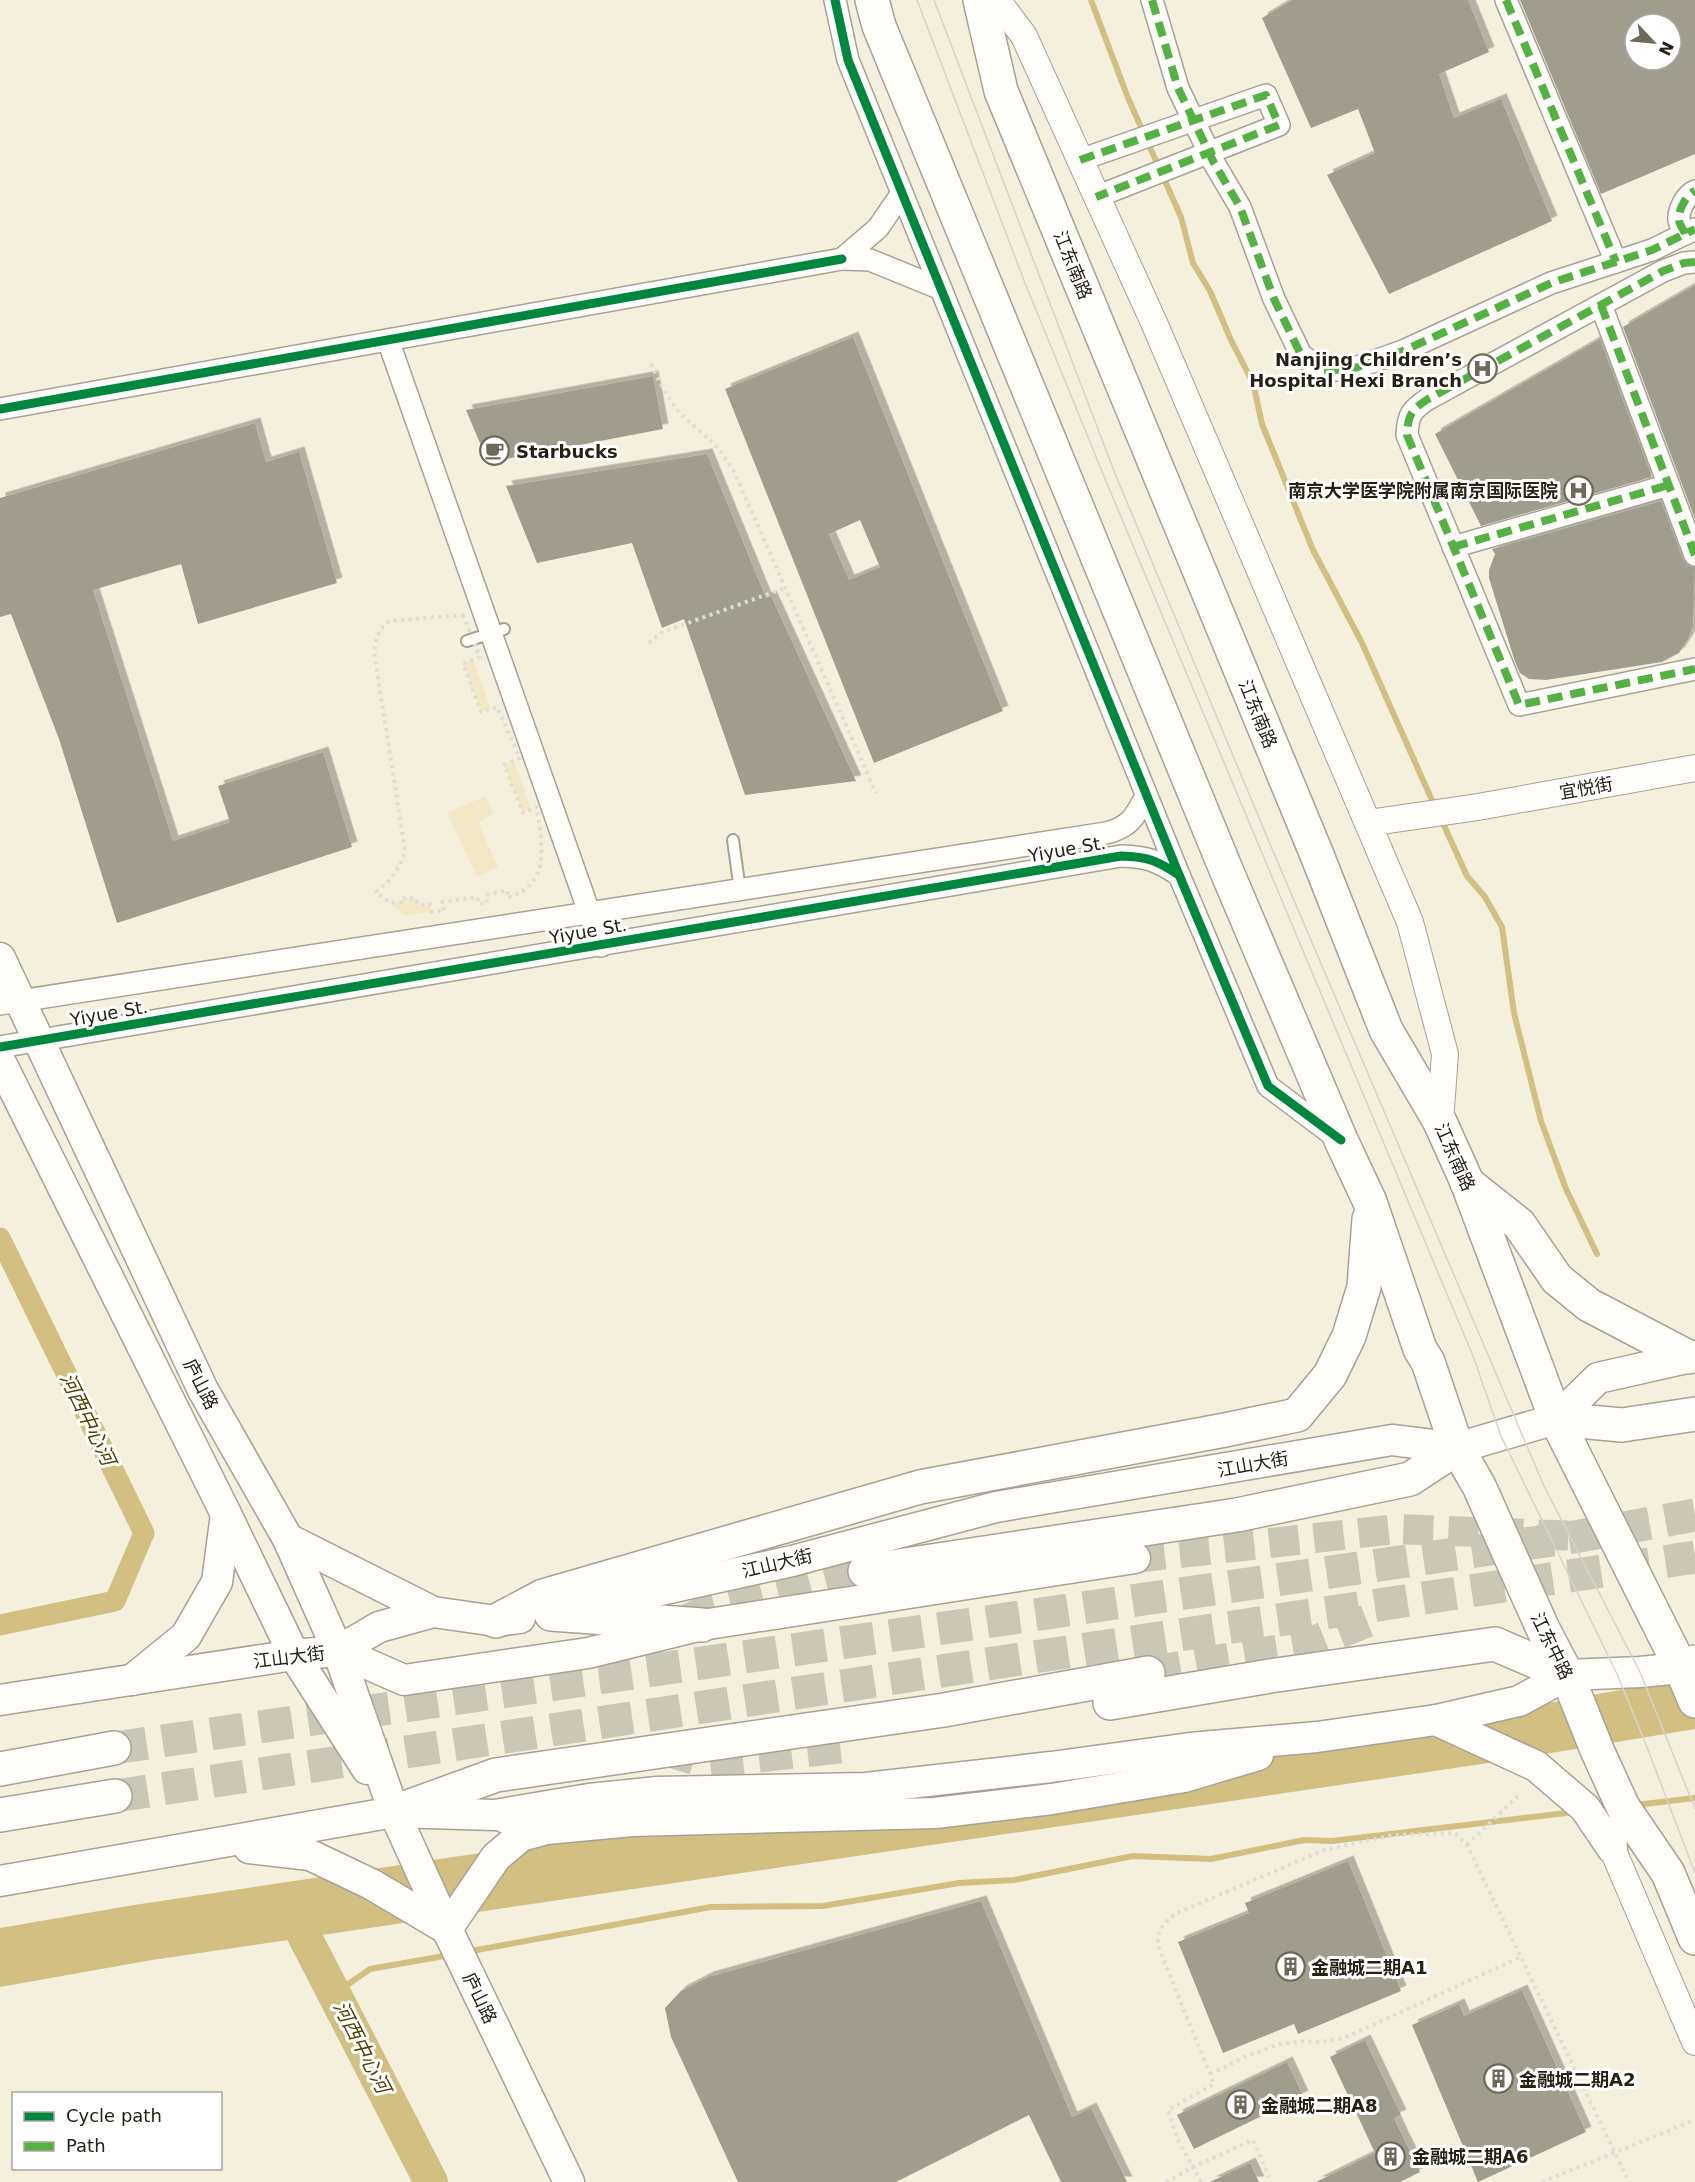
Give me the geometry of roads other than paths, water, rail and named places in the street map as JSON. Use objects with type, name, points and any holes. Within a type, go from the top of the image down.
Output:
[{"type":"main road","points":[[496,1622],[543,1596],[920,1487],[1297,1415],[1330,1375],[1349,1336],[1365,1287],[1370,1202],[1341,1140],[1227,872],[879,26],[872,0]]},
{"type":"main road","name":"江东南路","points":[[980,0],[1000,91],[1317,855],[1386,1030],[1440,1122],[1467,1182],[1557,1419],[1690,1667]]},
{"type":"main road","name":"庐山路","points":[[0,958],[10,1002],[39,1042],[203,1390],[288,1539],[338,1651],[394,1812],[447,1929],[569,2182]]},
{"type":"main road","name":"庐山路","points":[[0,1061],[294,1655],[394,1812]]},
{"type":"main road","points":[[1467,1182],[1519,1224],[1557,1279],[1589,1305],[1692,1357]]},
{"type":"main road","name":"江东中路","points":[[1370,1202],[1420,1349],[1428,1362],[1457,1448],[1479,1486],[1543,1629],[1567,1675],[1623,1807],[1668,1873],[1695,1938]]},
{"type":"main road","points":[[1557,1419],[1598,1378],[1692,1357]]},
{"type":"main road","points":[[1557,1419],[1622,1425],[1695,1414]]},
{"type":"main road","name":"江山大街","points":[[0,1700],[294,1655],[338,1651],[379,1627],[433,1612],[496,1622],[551,1614],[792,1561],[996,1507],[1392,1440],[1457,1448],[1557,1419]]},
{"type":"main road","points":[[865,1572],[1237,1515],[1410,1479],[1457,1448]]},
{"type":"main road","points":[[132,1680],[186,1636],[218,1582],[226,1514]]},
{"type":"main road","points":[[288,1539],[351,1573],[433,1612]]},
{"type":"main road","points":[[338,1651],[404,1680],[588,1653],[702,1625],[1135,1558]]},
{"type":"main road","points":[[551,1614],[702,1625]]},
{"type":"main road","points":[[848,1746],[1270,1676],[1495,1644],[1567,1675],[1690,1667],[1695,1701]]},
{"type":"main road","points":[[0,1881],[394,1812],[496,1775],[944,1710],[1148,1673]]},
{"type":"main road","points":[[394,1812],[495,1815],[589,1799],[657,1792],[866,1788],[1051,1767],[1190,1748],[1317,1737],[1436,1720],[1519,1701],[1567,1675]]},
{"type":"main road","points":[[1436,1720],[1536,1766],[1585,1808],[1612,1848]]},
{"type":"main road","points":[[219,1844],[310,1855],[371,1884],[447,1929],[496,1857],[521,1836],[546,1828],[632,1821],[934,1813],[1052,1800],[1184,1778],[1317,1737]]},
{"type":"main road","points":[[0,1769],[114,1748]]},
{"type":"main road","points":[[0,1815],[115,1796]]},
{"type":"main road","points":[[495,1815],[546,1828]]},
{"type":"street","points":[[835,0],[848,60],[1146,796],[1268,1086],[1341,1140]]},
{"type":"street","points":[[997,0],[1024,36],[1379,821],[1410,922],[1445,1054],[1440,1122]]},
{"type":"street","points":[[1152,0],[1178,88],[1209,153],[1240,207],[1274,299],[1301,355],[1323,370],[1349,370],[1403,351],[1551,283],[1652,250],[1690,232],[1679,220],[1682,205],[1689,193],[1695,191]]},
{"type":"street","points":[[1506,0],[1616,262]]},
{"type":"street","points":[[1080,160],[1266,96],[1279,124],[1096,197]]},
{"type":"street","points":[[842,259],[878,228],[902,194]]},
{"type":"street","points":[[0,409],[842,259],[870,260],[941,289]]},
{"type":"street","points":[[1695,262],[1684,263],[1663,271],[1428,399],[1414,408],[1408,420],[1407,435],[1519,705],[1695,669]]},
{"type":"street","points":[[1601,305],[1695,555]]},
{"type":"street","points":[[388,340],[484,636],[601,946]]},
{"type":"street","points":[[1453,547],[1669,485]]},
{"type":"street","name":"宜悦街","points":[[1379,821],[1478,807],[1695,768]]},
{"type":"street","name":"Yiyue St.","points":[[10,1002],[1106,833],[1119,830],[1130,823],[1146,796]]},
{"type":"street","name":"Yiyue St.","points":[[0,1047],[1121,856],[1146,857],[1179,875]]},
{"type":"street","points":[[1623,1807],[1612,1848],[1695,2042]]},
{"type":"lane","points":[[733,840],[740,890]]},
{"type":"waterway","points":[[1091,0],[1128,98],[1181,217],[1193,263],[1210,291],[1253,383],[1262,424],[1313,550],[1362,643],[1435,807]]},
{"type":"waterway","points":[[1441,819],[1467,876],[1485,897],[1502,927],[1514,1013],[1541,1121],[1566,1189],[1597,1254]]},
{"type":"waterway","name":"河西中心河","points":[[0,1238],[144,1533],[115,1601],[0,1625]]},
{"type":"waterway","points":[[1636,1805],[1695,1798]]},
{"type":"waterway","points":[[466,1952],[711,1907],[823,1906],[959,1883],[1014,1880],[1133,1856],[1211,1859],[1304,1840],[1332,1841],[1575,1812]]},
{"type":"waterway","name":"河西中心河","points":[[292,1912],[431,2182]]},
{"type":"waterway","points":[[334,1994],[370,1969],[450,1955]]},
{"type":"tunnel","points":[[114,1748],[1580,1536],[1695,1515]]},
{"type":"tunnel","points":[[1135,1558],[1396,1529],[1580,1536]]},
{"type":"tunnel","points":[[115,1796],[1695,1557]]},
{"type":"tunnel","points":[[685,1622],[705,1612],[865,1571]]},
{"type":"tunnel","points":[[1148,1673],[1302,1647],[1367,1621]]},
{"type":"tunnel","points":[[663,1749],[706,1762],[848,1746]]},
{"type":"tram line","points":[[917,0],[1025,283],[1473,1356],[1501,1436],[1617,1674],[1695,1873]]},
{"type":"tram line","points":[[934,0],[1114,471],[1267,837],[1544,1486],[1640,1672],[1695,1809]]},
{"type":"place","name":"Nanjing Children’s Hospital Hexi Branch","points":[[1483,369]]},
{"type":"place","name":"Starbucks","points":[[495,451]]},
{"type":"place","name":"南京大学医学院附属南京国际医院","points":[[1579,490]]},
{"type":"place","name":"金融城二期A1","points":[[1290,1967]]},
{"type":"place","name":"金融城二期A2","points":[[1498,2079]]},
{"type":"place","name":"金融城二期A8","points":[[1240,2105]]},
{"type":"place","name":"金融城二期A6","points":[[1391,2156]]}]
